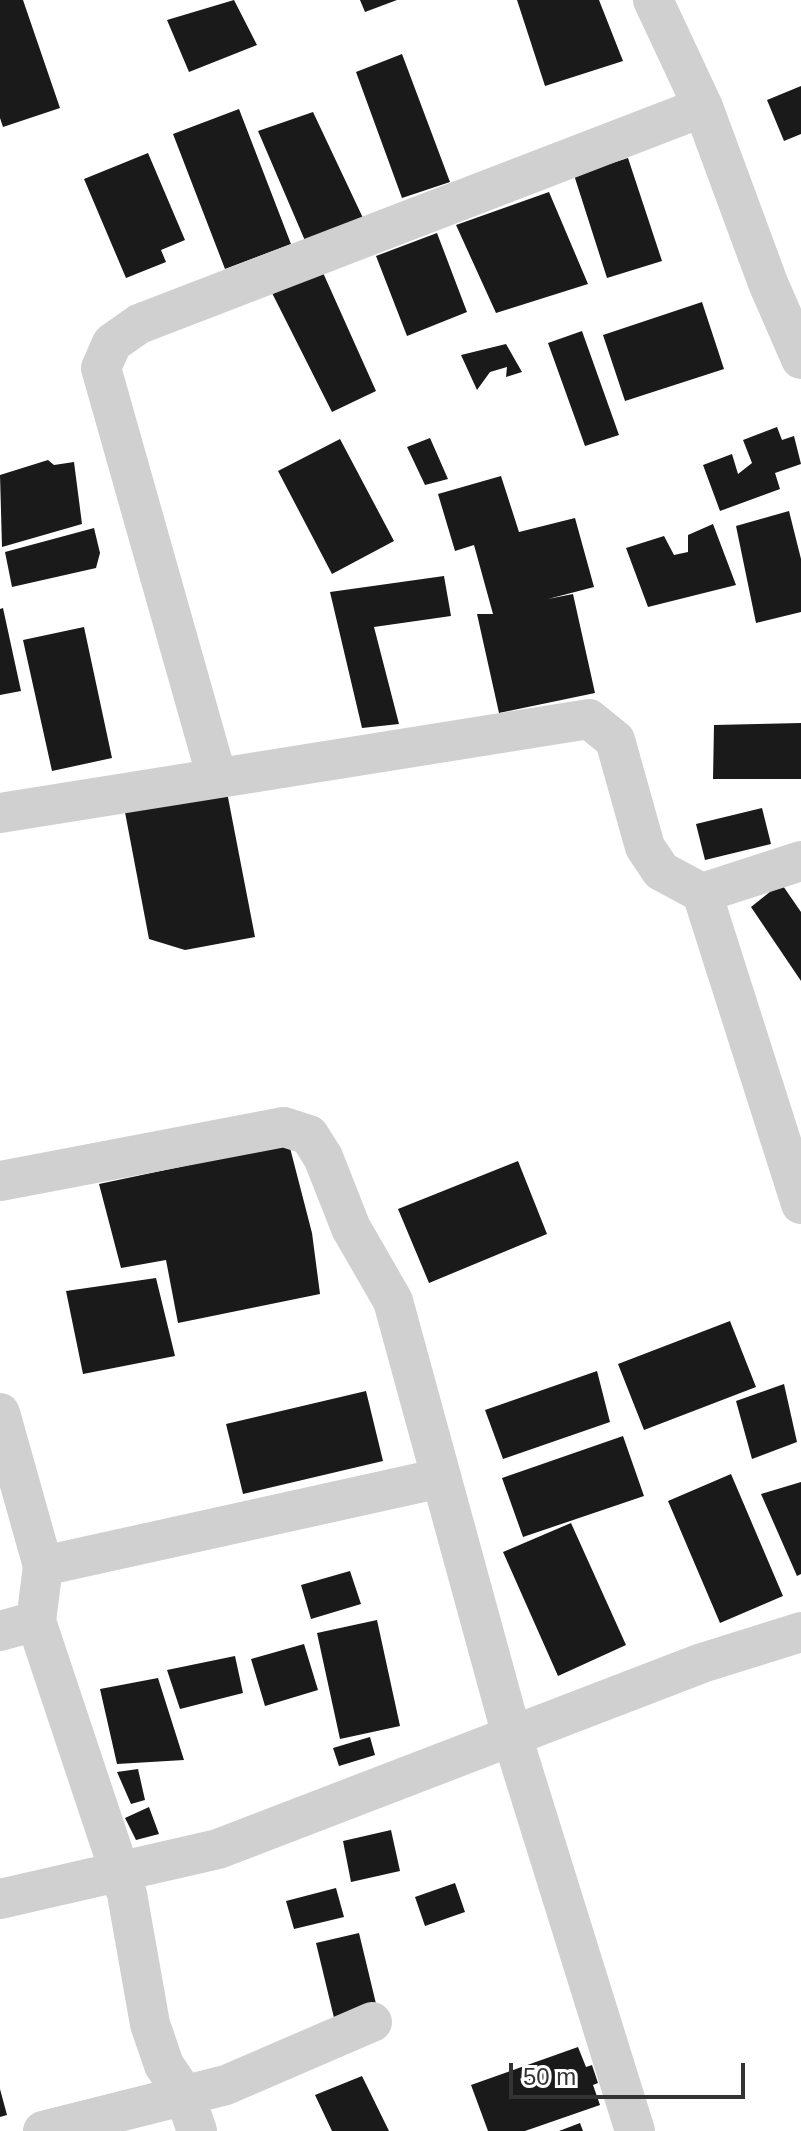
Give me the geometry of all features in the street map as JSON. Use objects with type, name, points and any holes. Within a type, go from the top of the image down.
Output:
[{"type":"street","points":[[653,0],[703,107],[768,283],[801,359]]},
{"type":"street","points":[[217,778],[101,368],[112,343],[139,324],[703,107]]},
{"type":"street","points":[[0,813],[589,719],[615,740],[645,847],[661,871],[702,893],[801,1204]]},
{"type":"street","points":[[702,893],[801,861]]},
{"type":"street","points":[[0,1181],[284,1127],[309,1135],[323,1157],[351,1228],[393,1301],[512,1736],[635,2131]]},
{"type":"street","points":[[0,1413],[43,1566],[18,1626],[118,1872],[134,1927],[150,2024],[164,2065],[191,2114]]},
{"type":"street","points":[[43,1566],[441,1478]]},
{"type":"street","points":[[0,1899],[218,1849],[702,1663],[801,1632]]},
{"type":"street","points":[[43,2131],[191,2114],[226,2085],[372,2022]]},
{"type":"building","points":[[0,0],[23,0],[60,108],[3,127],[0,118]]},
{"type":"building","points":[[234,0],[257,45],[189,72],[167,20]]},
{"type":"building","points":[[360,0],[397,0],[365,12]]},
{"type":"building","points":[[517,0],[599,0],[623,61],[545,86]]},
{"type":"building","points":[[402,54],[450,182],[402,198],[356,72]]},
{"type":"building","points":[[801,86],[801,134],[784,141],[767,100]]},
{"type":"building","points":[[239,109],[291,244],[225,269],[173,134]]},
{"type":"building","points":[[313,112],[363,218],[306,243],[258,131]]},
{"type":"building","points":[[148,153],[185,240],[161,250],[166,262],[126,278],[84,179]]},
{"type":"building","points":[[628,158],[662,261],[607,278],[574,175]]},
{"type":"building","points":[[549,192],[588,284],[496,313],[456,225]]},
{"type":"building","points":[[437,233],[467,312],[407,336],[376,256]]},
{"type":"building","points":[[320,266],[376,391],[332,412],[271,291]]},
{"type":"building","points":[[702,302],[724,369],[625,401],[603,335]]},
{"type":"building","points":[[582,331],[619,435],[585,446],[548,343]]},
{"type":"building","points":[[506,344],[522,372],[506,377],[507,367],[490,372],[477,390],[461,355]]},
{"type":"building","points":[[777,427],[782,440],[794,436],[801,464],[775,473],[780,489],[720,511],[703,465],[732,454],[738,474],[752,463],[743,440]]},
{"type":"building","points":[[430,438],[448,479],[425,485],[407,447]]},
{"type":"building","points":[[340,439],[394,541],[332,574],[278,471]]},
{"type":"building","points":[[48,460],[54,465],[74,462],[82,524],[2,547],[0,475]]},
{"type":"building","points":[[501,476],[519,532],[575,518],[594,587],[548,599],[573,594],[595,693],[499,713],[477,614],[493,614],[474,545],[455,551],[438,494]]},
{"type":"building","points":[[789,511],[801,559],[801,612],[756,623],[736,526]]},
{"type":"building","points":[[713,524],[736,585],[648,607],[626,548],[664,536],[674,555],[688,552],[688,535]]},
{"type":"building","points":[[94,528],[100,553],[96,568],[12,587],[5,552]]},
{"type":"building","points":[[444,576],[451,616],[374,627],[399,724],[362,728],[330,592]]},
{"type":"building","points":[[3,608],[21,691],[0,695],[0,609]]},
{"type":"building","points":[[84,627],[112,758],[52,771],[23,640]]},
{"type":"building","points":[[801,723],[801,779],[713,779],[714,725]]},
{"type":"building","points":[[226,787],[255,937],[185,950],[149,939],[124,807]]},
{"type":"building","points":[[762,808],[771,844],[705,860],[696,824]]},
{"type":"building","points":[[781,883],[801,912],[801,981],[751,907]]},
{"type":"building","points":[[289,1144],[312,1233],[320,1294],[178,1323],[166,1260],[121,1268],[99,1184]]},
{"type":"building","points":[[518,1161],[547,1234],[429,1283],[398,1209]]},
{"type":"building","points":[[156,1278],[175,1356],[83,1374],[66,1291]]},
{"type":"building","points":[[730,1321],[756,1387],[644,1430],[618,1364]]},
{"type":"building","points":[[597,1371],[610,1422],[503,1459],[485,1410]]},
{"type":"building","points":[[784,1384],[797,1442],[752,1459],[736,1401]]},
{"type":"building","points":[[366,1391],[383,1461],[243,1494],[226,1424]]},
{"type":"building","points":[[623,1436],[644,1496],[523,1537],[502,1478]]},
{"type":"building","points":[[731,1474],[783,1596],[720,1623],[668,1501]]},
{"type":"building","points":[[801,1482],[801,1574],[797,1576],[761,1494]]},
{"type":"building","points":[[571,1523],[626,1645],[558,1676],[503,1552]]},
{"type":"building","points":[[350,1571],[361,1604],[311,1619],[301,1585]]},
{"type":"building","points":[[377,1620],[400,1726],[340,1739],[317,1633]]},
{"type":"building","points":[[304,1644],[318,1690],[265,1706],[251,1659]]},
{"type":"building","points":[[235,1656],[243,1693],[180,1709],[167,1670]]},
{"type":"building","points":[[158,1678],[184,1760],[117,1764],[100,1689]]},
{"type":"building","points":[[370,1737],[375,1755],[339,1766],[333,1748]]},
{"type":"building","points":[[138,1769],[145,1800],[131,1804],[117,1772]]},
{"type":"building","points":[[149,1807],[159,1834],[136,1840],[125,1818]]},
{"type":"building","points":[[391,1830],[400,1871],[351,1882],[343,1841]]},
{"type":"building","points":[[455,1883],[465,1912],[425,1926],[415,1897]]},
{"type":"building","points":[[336,1888],[344,1917],[294,1929],[286,1901]]},
{"type":"building","points":[[359,1933],[378,2012],[335,2022],[316,1943]]},
{"type":"building","points":[[578,2047],[586,2067],[592,2065],[598,2083],[593,2085],[600,2105],[525,2131],[488,2131],[471,2085]]},
{"type":"building","points":[[362,2076],[389,2131],[332,2131],[315,2095]]},
{"type":"building","points":[[0,2089],[7,2115],[0,2117]]},
{"type":"building","points":[[580,2123],[583,2131],[559,2131]]}]
